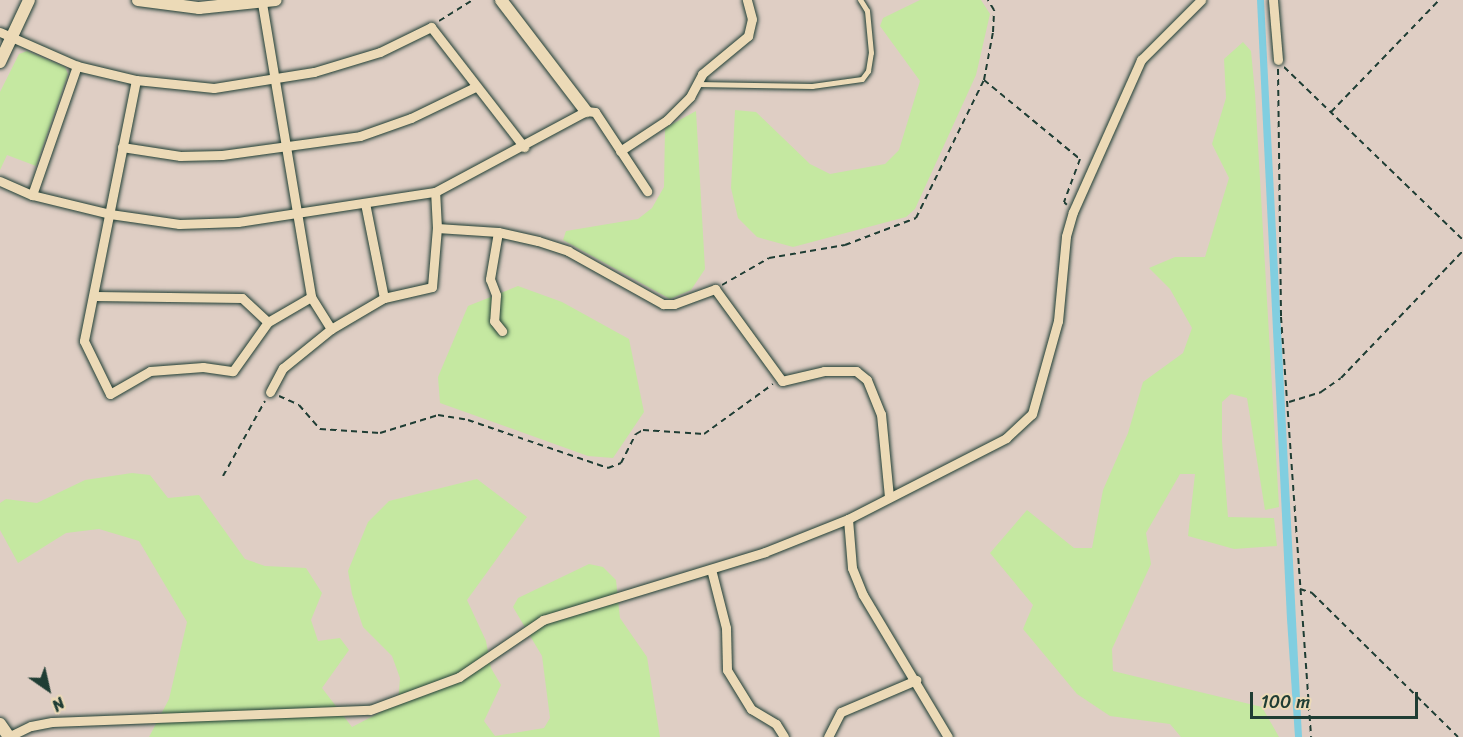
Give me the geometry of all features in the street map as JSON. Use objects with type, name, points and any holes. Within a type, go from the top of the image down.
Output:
[{"type":"street","points":[[0,62],[6,35],[29,0]]},
{"type":"street","points":[[138,0],[199,8],[276,0]]},
{"type":"street","points":[[501,0],[586,111]]},
{"type":"street","points":[[620,151],[667,120],[690,97],[702,74],[748,36],[752,19],[747,0]]},
{"type":"street","points":[[0,724],[9,737],[31,726],[51,722],[370,710],[459,677],[543,620],[711,569],[848,519],[1005,438],[1032,414],[1058,321],[1066,236],[1073,212],[1141,60],[1201,0]]},
{"type":"street","points":[[1273,0],[1278,60]]},
{"type":"street","points":[[262,3],[311,297],[331,329]]},
{"type":"street","points":[[6,35],[77,66],[136,81],[214,88],[276,81],[380,52],[430,27],[524,147]]},
{"type":"street","points":[[32,195],[77,66]]},
{"type":"street","points":[[136,81],[95,296],[84,341],[110,393],[150,371],[203,367],[233,371],[268,322],[311,297]]},
{"type":"street","points":[[122,147],[180,156],[286,147],[360,136],[411,117],[475,87]]},
{"type":"street","points":[[0,181],[32,195],[110,214],[179,224],[238,222],[435,192],[524,147],[586,111],[595,112],[647,191]]},
{"type":"street","points":[[270,392],[283,368],[331,329],[384,298],[432,287],[437,228],[435,192]]},
{"type":"street","points":[[365,203],[384,298]]},
{"type":"street","points":[[437,228],[498,232],[568,251],[663,304],[675,304],[716,289],[780,379],[796,380],[841,369],[856,371],[867,380],[881,414],[889,497]]},
{"type":"street","points":[[498,232],[490,279],[496,295],[494,321],[502,331]]},
{"type":"street","points":[[95,296],[242,298],[268,322]]},
{"type":"street","points":[[848,519],[852,568],[874,614],[916,680],[948,737]]},
{"type":"street","points":[[711,569],[726,628],[727,670],[751,709],[776,724],[784,737]]},
{"type":"street","points":[[828,737],[841,712],[916,680]]},
{"type":"lane","points":[[697,84],[812,86],[862,79],[868,71],[872,53],[867,11],[860,0]]},
{"type":"path","points":[[430,27],[472,0]]},
{"type":"path","points":[[716,289],[769,258],[845,246],[916,219],[984,81],[993,32],[993,10],[988,0]]},
{"type":"path","points":[[1331,112],[1439,0]]},
{"type":"path","points":[[1278,60],[1463,240]]},
{"type":"path","points":[[1278,60],[1281,317],[1311,737]]},
{"type":"path","points":[[984,81],[1080,159],[1064,202],[1073,212]]},
{"type":"path","points":[[1288,403],[1321,392],[1341,378],[1463,251]]},
{"type":"path","points":[[223,476],[270,392],[299,405],[320,429],[380,433],[438,415],[468,420],[608,468],[621,463],[636,434],[643,430],[704,434],[780,379]]},
{"type":"path","points":[[1300,589],[1312,593],[1458,737]]},
{"type":"green space","points":[[920,0],[981,0],[990,14],[976,75],[915,209],[906,217],[793,247],[757,237],[738,218],[731,188],[735,110],[756,112],[810,164],[830,174],[885,164],[899,150],[920,81],[880,26],[883,18]]},
{"type":"green space","points":[[1243,42],[1251,51],[1255,93],[1279,507],[1265,510],[1247,398],[1231,394],[1222,402],[1222,441],[1228,517],[1274,518],[1277,546],[1234,549],[1188,536],[1195,474],[1180,474],[1146,533],[1151,564],[1112,649],[1113,671],[1262,707],[1279,737],[1181,737],[1170,724],[1110,716],[1077,694],[1023,629],[1033,605],[990,553],[1027,510],[1074,548],[1092,548],[1103,490],[1128,433],[1143,382],[1183,353],[1192,328],[1170,289],[1149,268],[1175,257],[1205,257],[1229,178],[1212,144],[1226,98],[1224,59]]},
{"type":"green space","points":[[27,51],[65,67],[68,74],[36,166],[7,155],[0,170],[0,92],[19,54]]},
{"type":"green space","points":[[696,111],[705,269],[691,290],[670,299],[563,240],[566,231],[638,219],[652,208],[664,187],[665,128]]},
{"type":"green space","points":[[518,286],[562,302],[629,339],[644,412],[613,458],[588,456],[440,403],[438,377],[468,306]]},
{"type":"green space","points":[[132,473],[150,475],[168,498],[199,495],[245,559],[265,566],[306,568],[322,593],[311,620],[318,641],[340,638],[349,650],[322,688],[352,727],[398,703],[400,678],[392,656],[363,627],[352,594],[348,571],[368,522],[389,501],[477,479],[527,517],[467,600],[486,641],[491,668],[501,685],[484,721],[495,736],[544,728],[550,718],[542,656],[513,607],[518,598],[589,564],[603,567],[616,580],[620,618],[647,657],[660,737],[149,737],[169,699],[187,622],[139,541],[99,529],[66,533],[18,563],[0,530],[0,503],[6,499],[37,503],[85,480]]},
{"type":"water","points":[[1257,0],[1264,0],[1302,737],[1295,737],[1287,619]]}]
